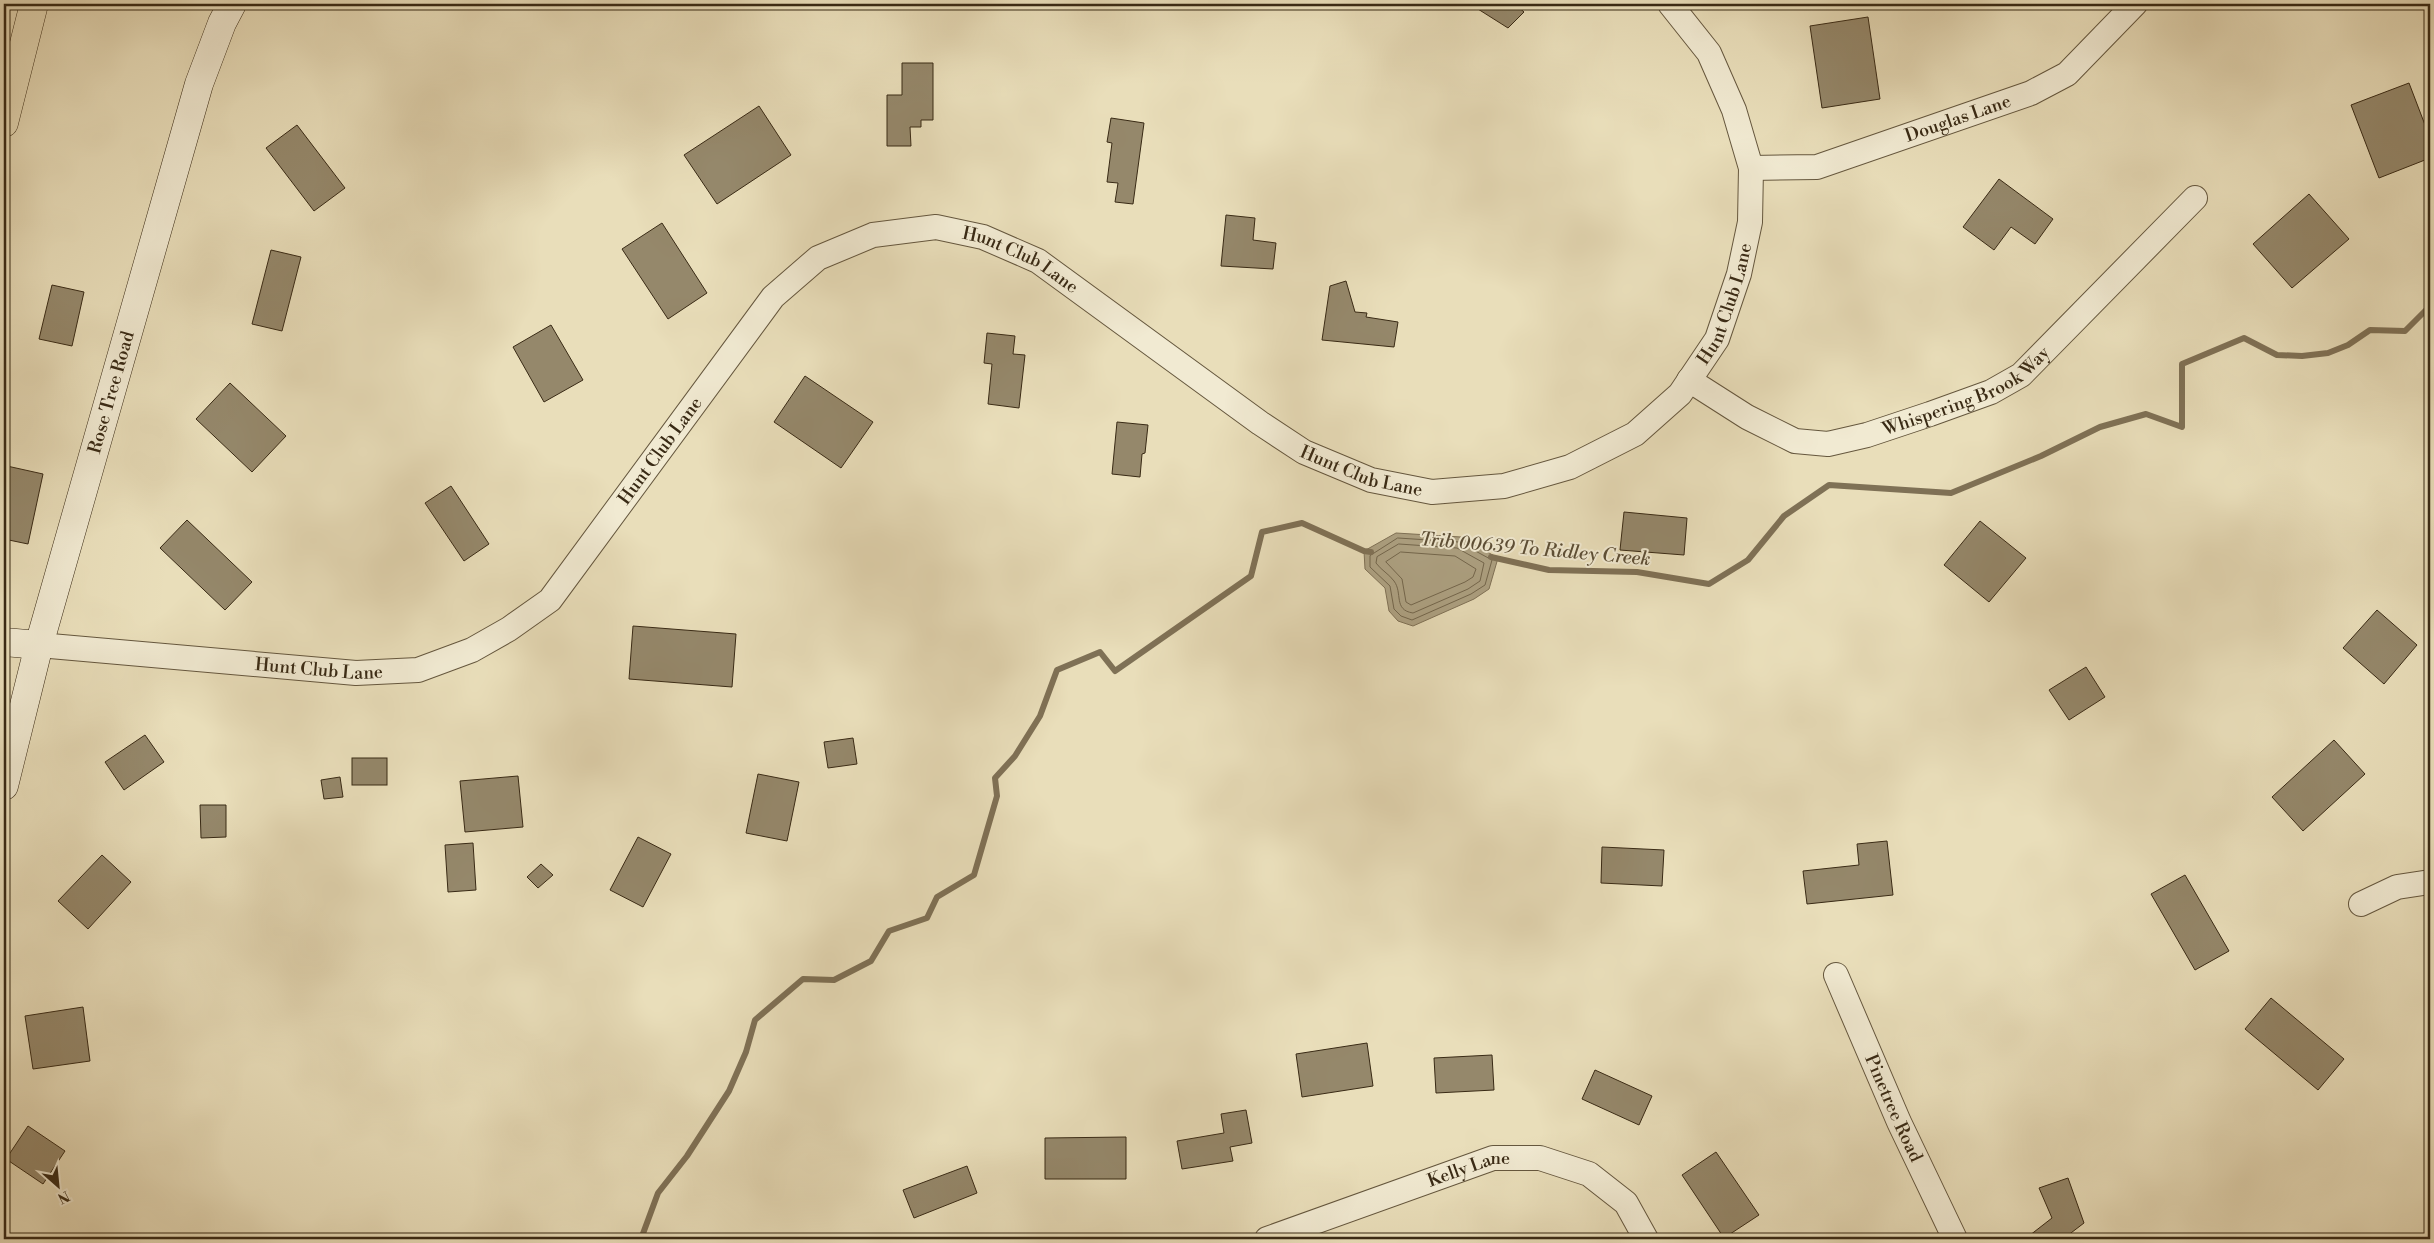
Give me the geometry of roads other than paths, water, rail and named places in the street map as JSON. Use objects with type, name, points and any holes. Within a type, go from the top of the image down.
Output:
[{"type":"highway","points":[[4,123],[34,4]]},
{"type":"street","name":"Rose Tree Road","points":[[4,786],[39,645],[199,84],[232,4]]},
{"type":"street","name":"Hunt Club Lane","points":[[39,645],[356,673],[418,670],[472,650],[509,629],[550,600],[773,297],[818,258],[873,235],[936,227],[983,237],[1038,261],[1260,423],[1304,452],[1371,480],[1432,492],[1504,486],[1570,468],[1635,434],[1680,394],[1717,339],[1738,274],[1750,222],[1751,168],[1734,110],[1709,53],[1670,4]]},
{"type":"street","name":"Douglas Lane","points":[[1751,168],[1817,167],[2031,93],[2067,74],[2135,4]]},
{"type":"street","name":"Whispering Brook Way","points":[[1689,380],[1747,417],[1795,441],[1828,444],[1867,435],[1930,414],[1991,392],[2021,375],[2196,198]]},
{"type":"street","points":[[4,642],[39,645]]},
{"type":"street","points":[[2361,904],[2397,886],[2430,882]]},
{"type":"street","name":"Pinetree Road","points":[[1836,975],[1899,1122],[1955,1239]]},
{"type":"street","name":"Kelly Lane","points":[[1267,1239],[1493,1158],[1540,1158],[1589,1174],[1626,1203],[1646,1239]]},
{"type":"water","points":[[1396,533],[1461,537],[1498,558],[1489,589],[1474,599],[1413,626],[1398,621],[1389,611],[1385,588],[1365,569],[1364,551]]},
{"type":"waterway","name":"Trib 00639 To Ridley Creek","points":[[1491,557],[1549,570],[1637,572],[1709,584],[1748,560],[1784,516],[1829,485],[1951,493],[2041,456],[2100,427],[2146,414],[2182,427],[2182,364],[2244,338],[2277,355],[2302,356],[2328,353],[2348,345],[2370,330],[2405,331],[2430,306]]},
{"type":"waterway","name":"Trib 00639 To Ridley Creek","points":[[641,1239],[658,1193],[687,1156],[729,1091],[746,1052],[755,1020],[803,979],[834,980],[871,961],[889,931],[927,918],[937,897],[974,875],[997,796],[995,778],[1015,756],[1040,716],[1057,670],[1100,652],[1115,671],[1251,576],[1262,532],[1302,523],[1364,551],[1371,552]]}]
